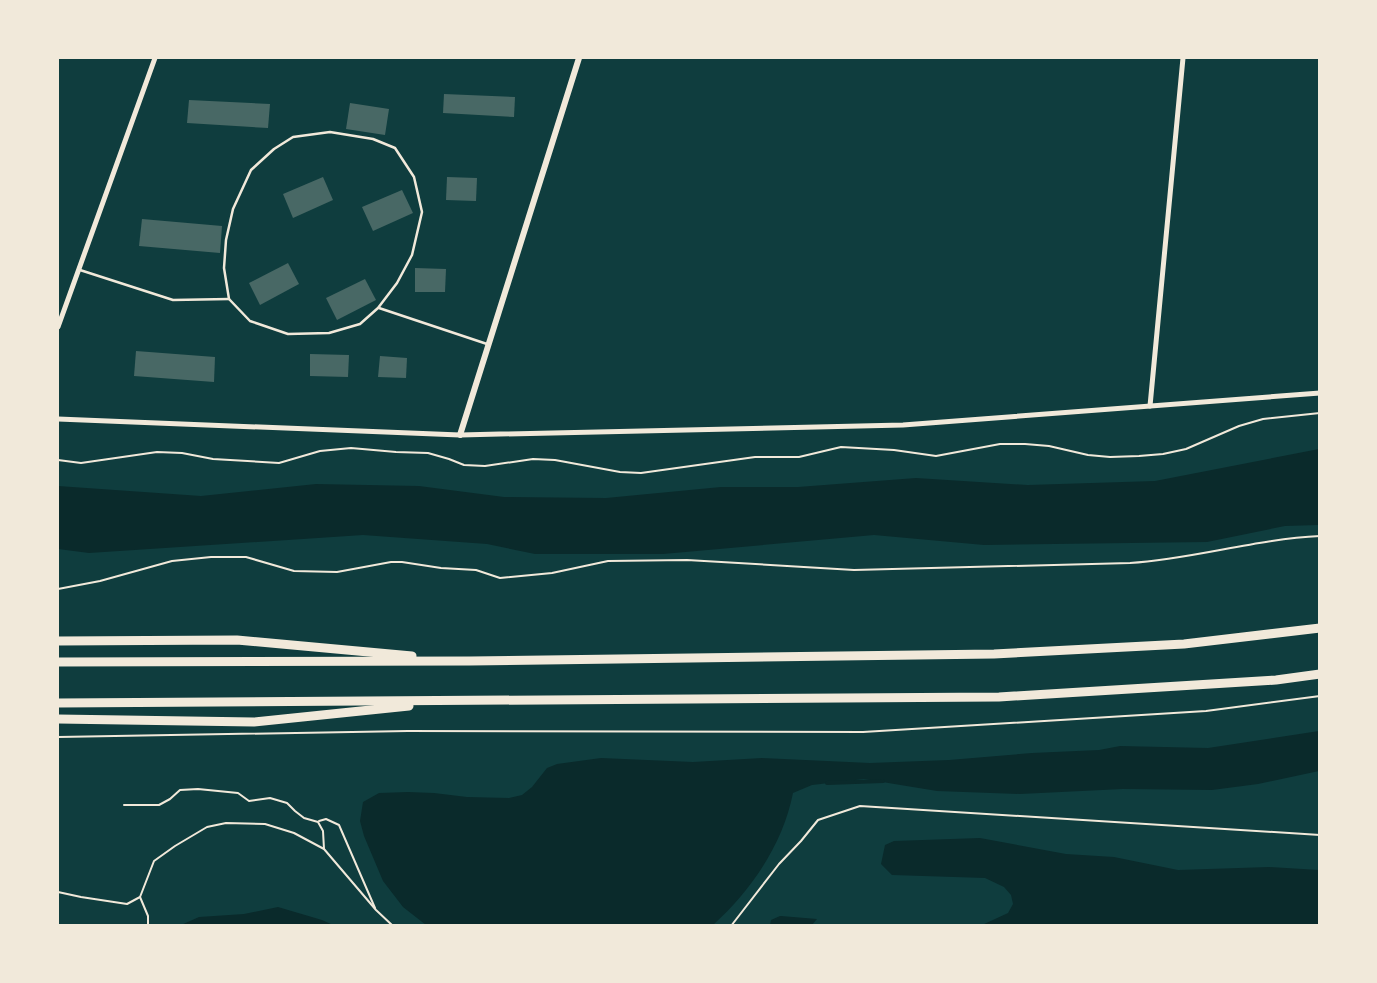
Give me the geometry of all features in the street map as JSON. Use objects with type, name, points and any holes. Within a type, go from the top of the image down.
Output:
[{"type":"highway","points":[[58,662],[470,661],[994,654],[1184,644],[1320,628]]},
{"type":"highway","points":[[58,641],[237,640],[470,661]]},
{"type":"highway","points":[[58,703],[999,697],[1276,680],[1320,674]]},
{"type":"highway","points":[[58,719],[254,722],[460,701]]},
{"type":"street","points":[[58,327],[155,58]]},
{"type":"street","points":[[460,435],[579,58]]},
{"type":"street","points":[[1150,406],[1183,58]]},
{"type":"street","points":[[58,419],[460,435],[903,425],[1320,393]]},
{"type":"lane","points":[[330,132],[373,139],[395,148],[414,178],[422,212],[412,255],[397,283],[378,308],[360,324],[328,333],[288,334],[250,321],[229,299],[224,268],[226,240],[233,209],[251,170],[274,149],[292,137],[330,132]]},
{"type":"lane","points":[[78,269],[173,300],[229,299]]},
{"type":"lane","points":[[378,308],[489,345]]},
{"type":"path","points":[[58,460],[81,463],[157,452],[182,453],[213,459],[279,463],[320,451],[351,448],[428,453],[464,465],[485,466],[533,459],[555,460],[620,472],[641,472],[755,457],[798,457],[841,447],[894,450],[936,456],[1000,444],[1025,444],[1049,446],[1088,455],[1110,457],[1139,456],[1163,454],[1186,449],[1239,426],[1263,419],[1320,413]]},
{"type":"path","points":[[58,589],[100,581],[172,562],[211,558],[246,557],[294,571],[337,572],[391,562],[402,562],[441,568],[476,570],[500,578],[552,573],[608,561],[687,560],[854,570],[1130,563],[1162,561],[1300,536],[1320,536]]},
{"type":"path","points":[[58,736],[408,731],[863,732],[1206,711],[1320,696]]},
{"type":"path","points":[[124,805],[158,805],[170,799],[180,790],[198,789],[238,794],[249,801],[270,798],[287,803],[304,818],[318,822],[326,818],[339,825],[376,910]]},
{"type":"path","points":[[731,926],[779,864],[818,820],[860,806],[1320,836]]},
{"type":"path","points":[[318,822],[322,831],[324,849]]},
{"type":"path","points":[[58,892],[81,898],[127,904],[140,897],[154,861],[174,846],[206,827],[226,823],[265,824],[294,833],[324,849],[376,910],[393,926]]},
{"type":"path","points":[[140,897],[148,916],[148,926]]},
{"type":"water","points":[[1319,449],[1319,525],[1285,526],[1207,542],[984,545],[874,535],[663,554],[535,554],[487,544],[363,535],[89,553],[58,549],[58,486],[201,496],[316,484],[419,486],[504,497],[606,498],[721,487],[798,487],[916,478],[1028,485],[1155,481]]},
{"type":"water","points":[[1319,731],[1319,771],[1258,784],[1212,790],[1123,789],[1020,794],[937,791],[864,779],[812,785],[793,793],[782,830],[764,865],[740,897],[713,925],[426,925],[403,907],[383,881],[364,836],[360,821],[363,802],[379,793],[434,793],[467,797],[509,798],[522,795],[532,787],[547,768],[557,764],[601,758],[693,762],[762,758],[870,763],[1099,750],[1120,746],[1208,748]]},
{"type":"water","points":[[980,838],[1066,854],[1114,857],[1178,870],[1269,867],[1319,870],[1319,925],[982,925],[1008,913],[1013,904],[1011,895],[1004,887],[985,878],[892,875],[881,864],[885,845],[894,841]]},
{"type":"water","points":[[278,907],[333,925],[181,925],[199,917],[244,914]]},
{"type":"water","points":[[780,916],[817,919],[812,925],[770,925],[771,920]]},
{"type":"building","points":[[444,94],[515,97],[514,117],[443,113]]},
{"type":"building","points":[[189,100],[270,104],[268,128],[187,123]]},
{"type":"building","points":[[350,103],[389,109],[385,135],[346,129]]},
{"type":"building","points":[[323,177],[333,200],[293,218],[283,194]]},
{"type":"building","points":[[447,177],[477,178],[476,201],[446,200]]},
{"type":"building","points":[[402,190],[413,213],[373,231],[362,207]]},
{"type":"building","points":[[142,219],[222,226],[220,253],[139,246]]},
{"type":"building","points":[[288,263],[299,284],[260,305],[249,283]]},
{"type":"building","points":[[415,268],[446,269],[445,292],[415,292]]},
{"type":"building","points":[[365,279],[376,300],[337,320],[326,298]]},
{"type":"building","points":[[136,351],[215,357],[214,382],[134,376]]},
{"type":"building","points":[[310,354],[349,355],[348,377],[310,376]]},
{"type":"building","points":[[380,356],[407,358],[406,378],[378,377]]},
{"type":"waterway","points":[[827,783],[883,781]]}]
